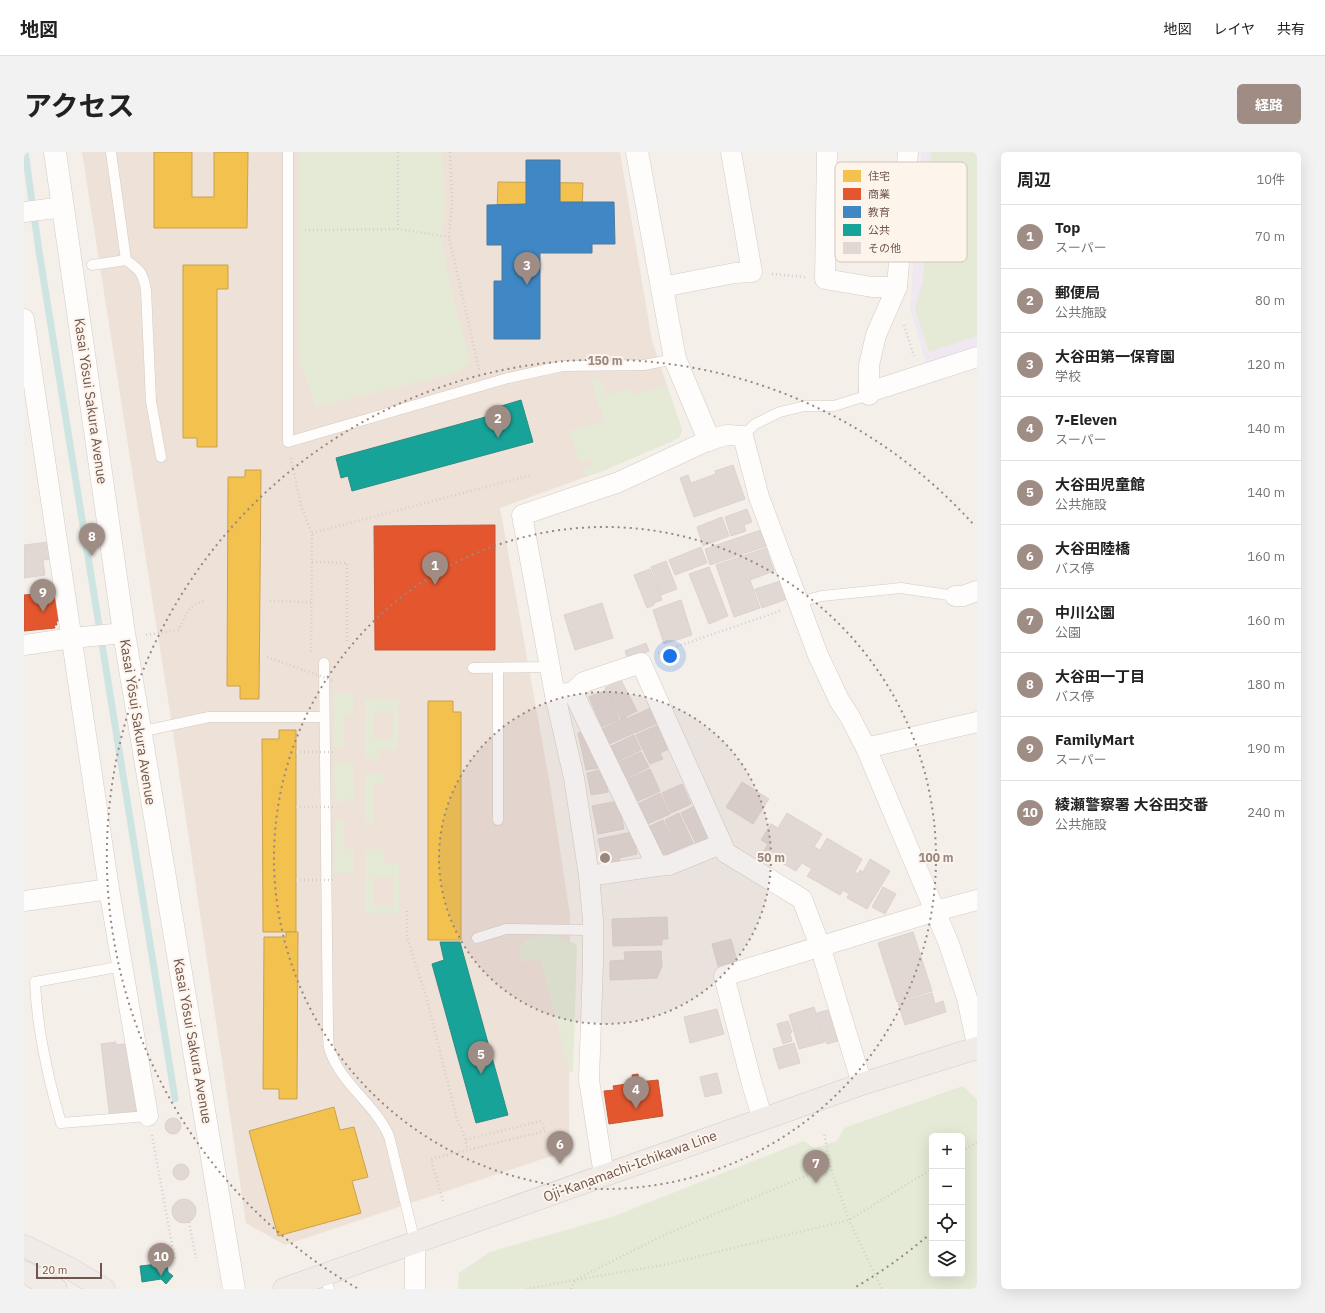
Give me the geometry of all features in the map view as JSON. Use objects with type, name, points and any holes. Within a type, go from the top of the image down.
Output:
[{"type":"main road","name":"Oji-Kanamachi-Ichikawa Line","points":[[284,1289],[327,1282],[416,1242],[862,1084],[977,1048]]},
{"type":"main road","points":[[24,1246],[69,1268],[104,1289]]},
{"type":"main road","points":[[24,1272],[56,1289]]},
{"type":"street","name":"Kasai Yōsui Sakura Avenue","points":[[56,152],[56,208],[116,634],[140,732],[234,1289]]},
{"type":"street","points":[[637,152],[675,359],[709,440]]},
{"type":"street","points":[[662,287],[752,272],[731,152]]},
{"type":"street","points":[[827,152],[825,279],[896,291]]},
{"type":"street","points":[[907,162],[908,152]]},
{"type":"street","points":[[24,212],[56,208]]},
{"type":"street","points":[[899,262],[896,291],[876,334],[869,365],[869,393],[977,358]]},
{"type":"street","points":[[24,319],[32,425],[75,638],[109,889],[148,1116]]},
{"type":"street","points":[[657,866],[551,667],[522,515],[615,483],[709,440],[727,435],[743,436],[759,498],[821,662],[839,700],[850,717],[866,748],[949,944],[967,998],[977,1045]]},
{"type":"street","points":[[955,596],[963,596],[977,591]]},
{"type":"street","points":[[24,645],[116,634]]},
{"type":"street","points":[[564,693],[584,682],[641,663],[726,853],[802,899],[820,946],[862,1084]]},
{"type":"street","points":[[564,693],[574,778],[589,876],[593,930],[589,1080],[604,1175]]},
{"type":"street","points":[[866,748],[977,722]]},
{"type":"street","points":[[589,876],[669,865],[722,844]]},
{"type":"street","points":[[24,901],[109,889]]},
{"type":"street","points":[[763,1120],[752,1084],[724,976],[936,911],[977,900]]},
{"type":"street","points":[[415,1289],[416,1242]]},
{"type":"lane","points":[[111,152],[126,260]]},
{"type":"lane","points":[[288,152],[288,442],[482,385],[562,366],[644,365],[675,359]]},
{"type":"lane","points":[[92,265],[126,260],[140,270],[144,279],[146,290],[151,401],[161,457]]},
{"type":"lane","points":[[743,436],[755,424],[780,412],[805,406],[834,406],[869,393]]},
{"type":"lane","points":[[799,603],[822,596],[901,588],[955,596]]},
{"type":"lane","points":[[324,663],[328,1032],[330,1049],[336,1065],[348,1082],[380,1118],[385,1126],[389,1136],[416,1242]]},
{"type":"lane","points":[[473,668],[551,667]]},
{"type":"lane","points":[[498,668],[498,820]]},
{"type":"lane","points":[[140,732],[209,717],[324,717]]},
{"type":"lane","points":[[477,938],[506,929],[593,930]]},
{"type":"lane","points":[[123,966],[35,982],[49,1080],[61,1123],[148,1116]]},
{"type":"path","points":[[398,152],[398,229]]},
{"type":"path","points":[[450,152],[452,202],[449,237],[482,385]]},
{"type":"path","points":[[288,230],[398,229],[449,237]]},
{"type":"path","points":[[752,272],[825,279]]},
{"type":"path","points":[[896,291],[920,376]]},
{"type":"path","points":[[288,442],[301,506],[312,534],[311,654]]},
{"type":"path","points":[[312,534],[532,475]]},
{"type":"path","points":[[312,562],[347,562],[347,644]]},
{"type":"path","points":[[146,635],[179,630],[186,613],[198,603],[206,600]]},
{"type":"path","points":[[270,601],[311,602]]},
{"type":"path","points":[[641,663],[646,657],[799,603]]},
{"type":"path","points":[[267,657],[334,681]]},
{"type":"path","points":[[311,669],[311,676]]},
{"type":"path","points":[[296,752],[334,752]]},
{"type":"path","points":[[296,807],[335,807]]},
{"type":"path","points":[[296,880],[334,880]]},
{"type":"path","points":[[407,911],[407,936],[426,996],[458,1123],[462,1129],[468,1150]]},
{"type":"path","points":[[148,1116],[175,1261]]},
{"type":"path","points":[[443,1201],[431,1159],[545,1131],[541,1121],[465,1140]]},
{"type":"path","points":[[824,1132],[830,1166],[849,1220],[882,1289]]},
{"type":"path","points":[[965,1149],[977,1142]]},
{"type":"path","points":[[571,1289],[575,1280],[662,1236],[830,1166]]},
{"type":"path","points":[[526,1289],[663,1265],[849,1220],[929,1171]]},
{"type":"path","points":[[189,1222],[196,1258]]},
{"type":"shaded area","points":[[82,152],[620,152],[652,341],[682,430],[679,438],[605,470],[500,508],[550,785],[570,915],[569,1150],[285,1245],[246,1223],[172,725]]},
{"type":"shaded area","points":[[921,152],[977,152],[977,348],[926,364],[910,308],[913,262],[967,262],[967,162],[920,162]]},
{"type":"green space","points":[[299,152],[442,152],[445,210],[441,240],[457,313],[470,361],[459,372],[316,407],[300,362]]},
{"type":"green space","points":[[931,152],[977,152],[977,336],[929,352],[915,308],[923,281],[924,262],[967,262],[967,162],[930,162]]},
{"type":"green space","points":[[590,378],[601,379],[605,395],[629,389],[631,395],[667,385],[682,430],[679,438],[605,470],[585,476],[584,469],[592,466],[591,459],[580,463],[570,431],[604,422]]},
{"type":"green space","points":[[334,693],[353,693],[353,713],[344,714],[344,747],[334,747]]},
{"type":"green space","points":[[365,700],[398,700],[398,749],[379,749],[379,759],[365,759]],"holes":[[[374,711],[394,711],[394,739],[374,739]]]},
{"type":"green space","points":[[334,764],[354,764],[354,799],[343,799],[343,802],[335,802]]},
{"type":"green space","points":[[365,774],[384,774],[384,783],[374,783],[374,823],[365,823]]},
{"type":"green space","points":[[335,819],[344,819],[344,849],[354,849],[354,873],[334,873]]},
{"type":"green space","points":[[365,849],[384,849],[384,864],[399,864],[399,913],[365,913]],"holes":[[[374,877],[394,877],[394,905],[374,905]]]},
{"type":"green space","points":[[540,936],[557,936],[576,944],[577,948],[573,1072],[570,1072],[540,958],[522,962],[520,954],[521,947],[528,939]]},
{"type":"green space","points":[[963,1086],[977,1100],[977,1289],[458,1289],[459,1273],[490,1252],[612,1217],[804,1141],[814,1148],[837,1141],[844,1128]]},
{"type":"building: 住宅","points":[[154,152],[192,152],[192,197],[214,197],[214,152],[248,152],[247,228],[154,228]]},
{"type":"building: 住宅","points":[[498,182],[583,183],[582,212],[561,211],[561,242],[519,242],[519,212],[497,212]]},
{"type":"building: 住宅","points":[[183,265],[228,265],[228,289],[217,289],[217,447],[197,447],[197,438],[183,438]]},
{"type":"building: 住宅","points":[[245,470],[261,470],[259,699],[240,699],[240,686],[227,686],[228,477],[245,477]]},
{"type":"building: 住宅","points":[[428,701],[453,701],[453,712],[461,712],[461,940],[428,940]]},
{"type":"building: 住宅","points":[[279,730],[296,730],[296,932],[263,932],[262,739],[279,739]]},
{"type":"building: 住宅","points":[[286,932],[298,932],[297,1099],[279,1099],[279,1089],[263,1089],[264,937],[286,937]]},
{"type":"building: 住宅","points":[[334,1107],[340,1130],[354,1127],[368,1177],[352,1181],[361,1213],[278,1236],[249,1131]]},
{"type":"building: 商業","points":[[495,525],[495,650],[375,650],[374,526]]},
{"type":"building: 商業","points":[[56,592],[59,621],[56,621],[57,625],[54,625],[55,628],[24,631],[24,595]]},
{"type":"building: 商業","points":[[638,1074],[639,1082],[658,1080],[663,1116],[609,1124],[604,1091],[614,1090],[613,1086],[633,1083],[632,1075]]},
{"type":"building: 教育","points":[[526,160],[560,160],[560,202],[614,202],[615,244],[592,244],[592,253],[540,253],[540,339],[494,339],[494,281],[502,281],[502,245],[487,245],[487,205],[526,204]]},
{"type":"building: 公共","points":[[521,400],[533,442],[352,491],[348,476],[341,478],[336,458],[500,413],[498,407]]},
{"type":"building: 公共","points":[[440,942],[460,942],[508,1115],[476,1123],[432,964],[444,960]]},
{"type":"building: 公共","points":[[167,1263],[168,1272],[173,1276],[166,1284],[161,1279],[142,1282],[140,1266]]},
{"type":"building: その他","points":[[733,465],[745,499],[694,517],[680,478],[688,475],[691,483],[716,474],[715,471]]},
{"type":"building: その他","points":[[747,509],[752,522],[744,525],[746,531],[731,536],[725,517]]},
{"type":"building: その他","points":[[722,517],[729,536],[703,546],[697,527]]},
{"type":"building: その他","points":[[761,530],[766,546],[710,565],[705,549]]},
{"type":"building: その他","points":[[49,542],[51,559],[43,560],[45,575],[24,578],[24,545]]},
{"type":"building: その他","points":[[701,547],[707,563],[675,575],[669,560]]},
{"type":"building: その他","points":[[766,548],[774,571],[750,580],[760,608],[734,617],[716,565]]},
{"type":"building: その他","points":[[666,561],[677,589],[661,595],[651,567]]},
{"type":"building: その他","points":[[709,567],[728,616],[709,624],[689,574]]},
{"type":"building: その他","points":[[650,569],[662,600],[647,608],[634,575]]},
{"type":"building: その他","points":[[781,581],[787,599],[762,608],[755,589]]},
{"type":"building: その他","points":[[681,600],[692,635],[664,644],[653,610]]},
{"type":"building: その他","points":[[602,603],[613,638],[575,650],[564,615]]},
{"type":"building: その他","points":[[646,643],[649,651],[628,659],[625,651]]},
{"type":"building: その他","points":[[621,680],[637,711],[621,719],[605,688]]},
{"type":"building: その他","points":[[606,690],[619,719],[602,727],[589,697]]},
{"type":"building: その他","points":[[653,707],[660,722],[635,733],[628,718]]},
{"type":"building: その他","points":[[626,717],[634,733],[609,744],[602,729]]},
{"type":"building: その他","points":[[660,724],[671,748],[660,753],[663,759],[650,764],[636,735]]},
{"type":"building: その他","points":[[587,731],[593,745],[598,768],[586,770],[578,733]]},
{"type":"building: その他","points":[[634,735],[641,750],[618,761],[611,746]]},
{"type":"building: その他","points":[[641,752],[649,767],[625,779],[617,763]]},
{"type":"building: その他","points":[[604,769],[608,792],[591,795],[587,773]]},
{"type":"building: その他","points":[[650,769],[660,791],[636,802],[626,780]]},
{"type":"building: その他","points":[[742,782],[769,799],[753,824],[726,807]]},
{"type":"building: その他","points":[[682,784],[691,804],[671,813],[662,793]]},
{"type":"building: その他","points":[[660,793],[670,814],[647,824],[638,804]]},
{"type":"building: その他","points":[[618,801],[624,829],[598,834],[592,806]]},
{"type":"building: その他","points":[[695,806],[710,837],[696,844],[681,813]]},
{"type":"building: その他","points":[[679,813],[693,843],[678,849],[665,820]]},
{"type":"building: その他","points":[[787,813],[822,834],[814,847],[820,850],[827,838],[862,859],[855,872],[858,874],[860,870],[863,872],[870,859],[890,871],[867,909],[847,898],[849,894],[843,890],[840,895],[807,876],[812,869],[802,863],[796,871],[763,852],[768,844],[761,840],[771,824],[778,828]]},
{"type":"building: その他","points":[[663,820],[678,851],[666,856],[662,855],[648,827]]},
{"type":"building: その他","points":[[632,832],[637,854],[619,858],[620,861],[604,865],[598,839]]},
{"type":"building: その他","points":[[883,887],[896,894],[885,914],[872,907]]},
{"type":"building: その他","points":[[667,917],[668,939],[662,939],[662,945],[613,946],[612,919]]},
{"type":"building: その他","points":[[913,932],[932,991],[897,1002],[878,943]]},
{"type":"building: その他","points":[[731,939],[737,961],[718,966],[712,944]]},
{"type":"building: その他","points":[[661,951],[662,966],[657,978],[610,980],[610,961],[625,960],[624,952]]},
{"type":"building: その他","points":[[932,993],[935,1004],[943,1001],[946,1012],[905,1025],[898,1003]]},
{"type":"building: その他","points":[[814,1007],[825,1042],[799,1049],[789,1015]]},
{"type":"building: その他","points":[[717,1009],[724,1034],[690,1043],[684,1017]]},
{"type":"building: その他","points":[[832,1009],[841,1040],[827,1044],[817,1013]]},
{"type":"building: その他","points":[[788,1021],[792,1032],[790,1033],[792,1041],[783,1044],[777,1024]]},
{"type":"building: その他","points":[[116,1042],[116,1045],[132,1043],[141,1115],[110,1119],[101,1044]]},
{"type":"building: その他","points":[[794,1043],[800,1063],[779,1069],[773,1049]]},
{"type":"building: その他","points":[[717,1073],[722,1093],[705,1097],[700,1077]]},
{"type":"building: その他","points":[[170,1118],[176,1118],[181,1123],[179,1132],[176,1134],[170,1134],[165,1129],[165,1123]]},
{"type":"building: その他","points":[[178,1164],[184,1164],[189,1169],[187,1178],[184,1180],[178,1180],[173,1175],[173,1169]]},
{"type":"building: その他","points":[[184,1199],[189,1200],[195,1206],[195,1216],[189,1222],[184,1223],[179,1222],[173,1216],[172,1211],[173,1206],[179,1200]]},
{"type":"waterway","points":[[25,152],[39,251],[175,1099]]},
{"type":"place","name":"大谷田第一保育園","points":[[527,285]]},
{"type":"place","name":"郵便局","points":[[498,438]]},
{"type":"place","name":"大谷田一丁目","points":[[92,556]]},
{"type":"place","name":"Top","points":[[435,585]]},
{"type":"place","name":"FamilyMart","points":[[43,612]]},
{"type":"place","name":"大谷田児童館","points":[[481,1074]]},
{"type":"place","name":"7-Eleven","points":[[636,1109]]},
{"type":"place","name":"大谷田陸橋","points":[[560,1164]]},
{"type":"place","name":"中川公園","points":[[816,1183]]},
{"type":"place","name":"綾瀬警察署 大谷田交番","points":[[161,1276]]}]
